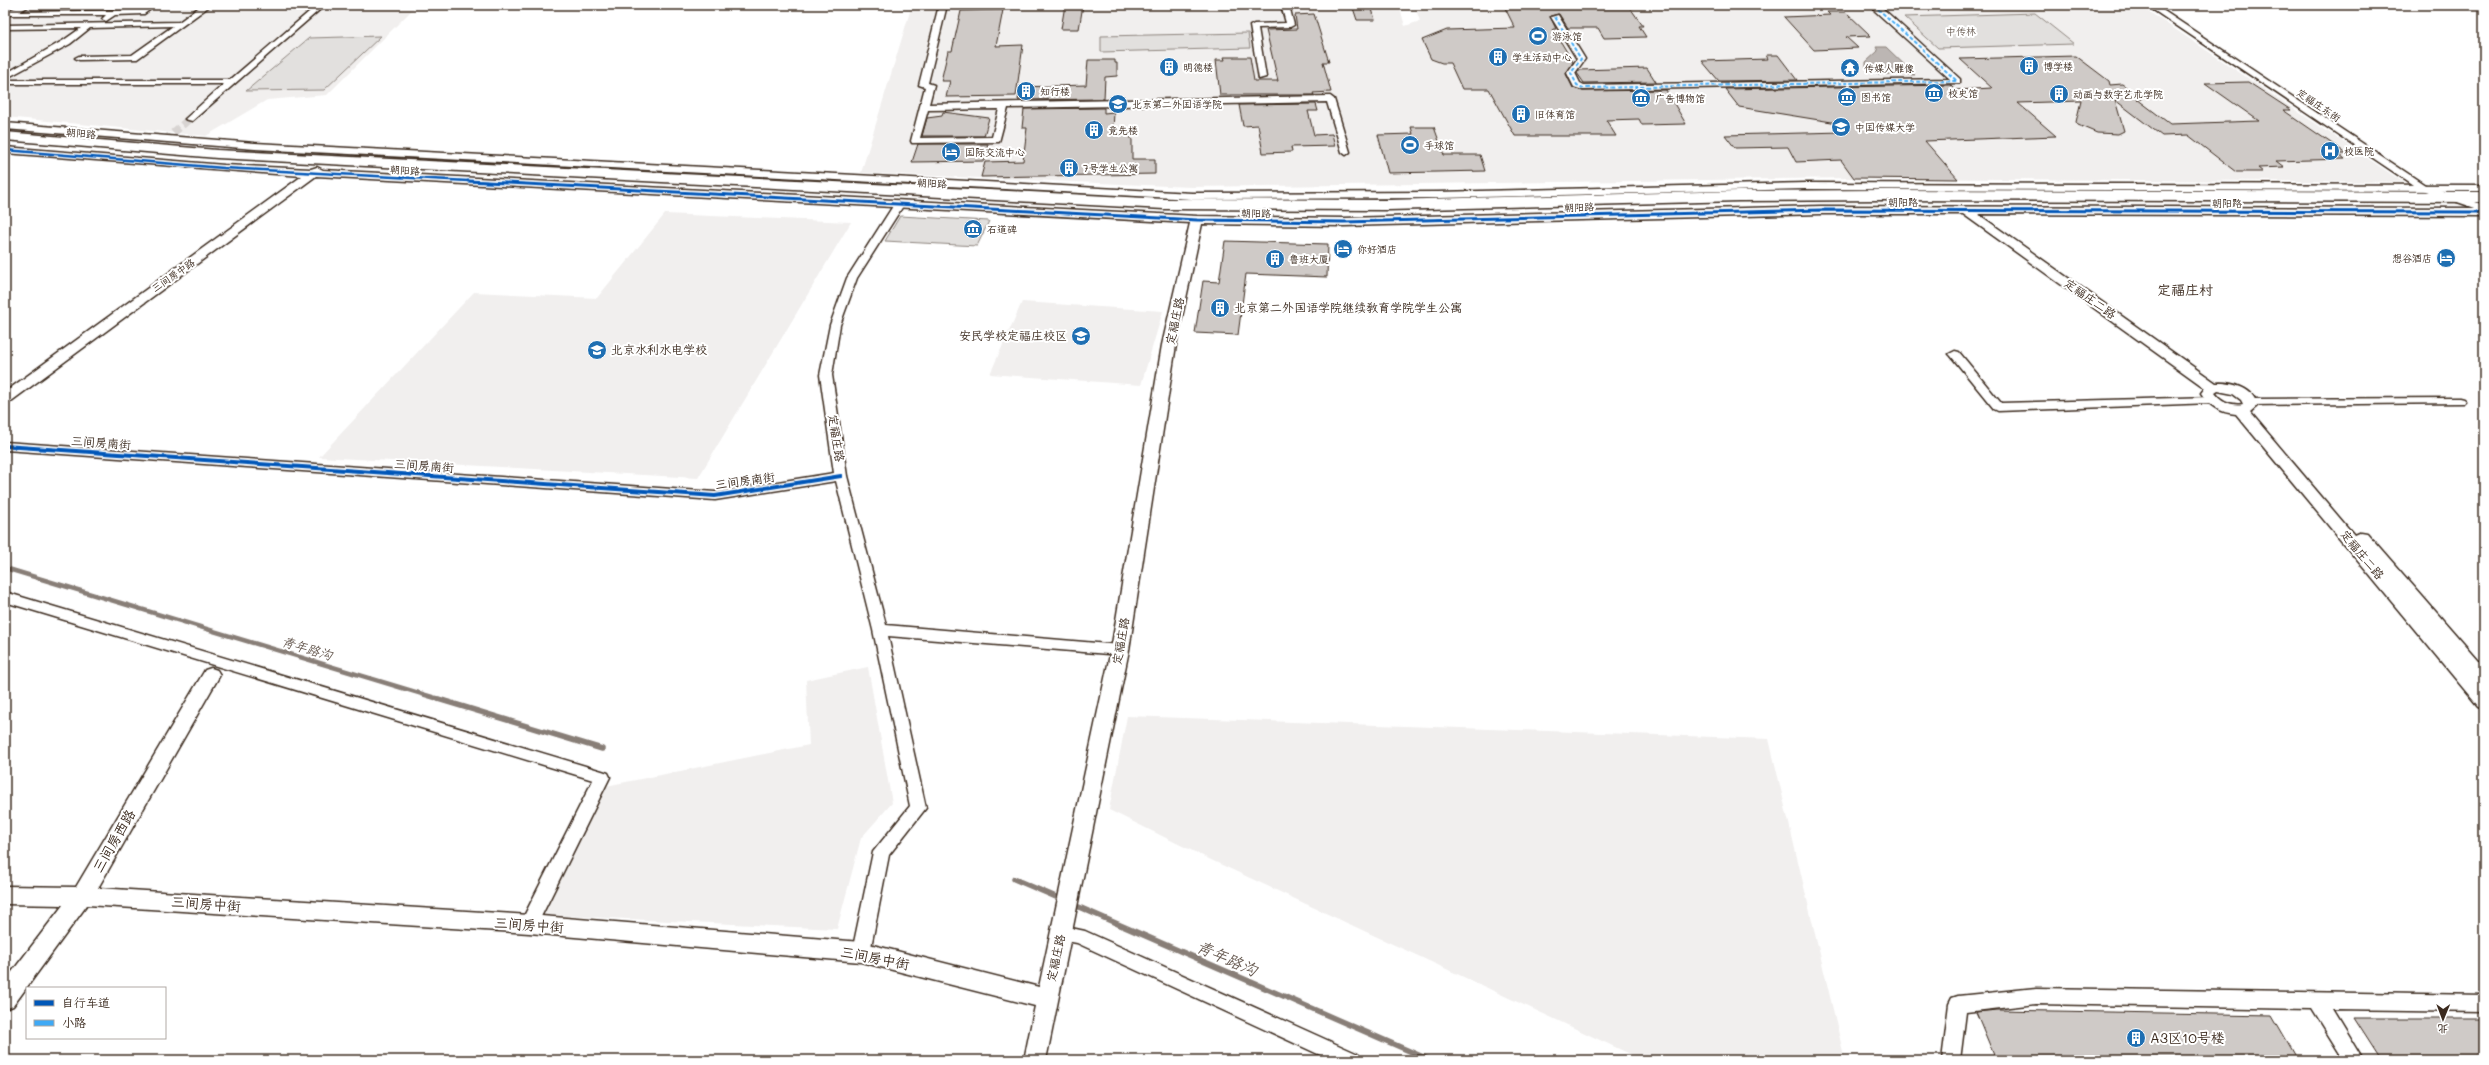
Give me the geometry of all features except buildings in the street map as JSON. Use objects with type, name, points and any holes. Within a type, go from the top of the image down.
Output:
[{"type":"highway","name":"朝阳路","points":[[5,136],[328,162]]},
{"type":"highway","name":"朝阳路","points":[[5,142],[134,153],[328,162],[1116,207],[1279,212],[1742,202],[2481,203]]},
{"type":"highway","name":"朝阳路","points":[[780,187],[1279,206],[1739,196],[2451,197],[2481,203]]},
{"type":"street","points":[[23,7],[8,14],[113,14],[141,12],[152,5]]},
{"type":"street","points":[[79,58],[134,57],[207,5]]},
{"type":"street","points":[[189,119],[321,5]]},
{"type":"street","points":[[943,5],[923,85],[930,85],[915,141],[996,140],[1004,106]]},
{"type":"street","points":[[1262,77],[1254,26],[1290,25],[1285,5]]},
{"type":"street","name":"定福庄东街","points":[[2150,5],[2422,188],[2451,197]]},
{"type":"street","points":[[5,8],[23,7]]},
{"type":"street","points":[[1555,17],[1581,59],[1580,63],[1571,73],[1577,85],[1583,88],[1957,81],[1877,8]]},
{"type":"street","points":[[5,77],[113,14]]},
{"type":"street","points":[[5,27],[181,24]]},
{"type":"street","points":[[5,82],[231,82]]},
{"type":"street","points":[[925,107],[1330,99],[1346,152]]},
{"type":"street","name":"朝阳路","points":[[5,126],[164,140],[328,162]]},
{"type":"street","name":"朝阳路","points":[[5,150],[145,163],[328,162],[780,187],[1252,197],[1806,186],[2484,188]]},
{"type":"street","points":[[5,162],[23,152]]},
{"type":"street","name":"三间房中路","points":[[5,399],[328,162]]},
{"type":"street","name":"朝阳路","points":[[780,187],[898,206],[1197,220],[1344,222],[1742,211],[1965,210],[2484,212]]},
{"type":"street","name":"定福庄路","points":[[861,952],[881,852],[918,808],[880,630],[841,476],[826,375],[835,325],[852,278],[898,206]]},
{"type":"street","name":"定福庄二路","points":[[1965,210],[2213,394],[2228,408],[2247,406]]},
{"type":"street","name":"定福庄路","points":[[1035,1060],[1120,650],[1169,345],[1197,220]]},
{"type":"street","points":[[1955,354],[1998,407],[2213,394]]},
{"type":"street","points":[[2247,406],[2459,401]]},
{"type":"street","name":"定福庄二路","points":[[2247,406],[2484,679]]},
{"type":"street","name":"定福庄二路","points":[[2247,406],[2484,701]]},
{"type":"street","name":"三间房南街","points":[[5,446],[715,496],[841,476]]},
{"type":"street","points":[[5,597],[602,777],[529,924]]},
{"type":"street","points":[[880,630],[1120,650]]},
{"type":"street","name":"三间房西路","points":[[5,999],[82,896],[211,675]]},
{"type":"street","name":"三间房中街","points":[[5,895],[82,896],[529,924],[861,952],[1047,999]]},
{"type":"street","points":[[1064,925],[1079,936],[1350,1060]]},
{"type":"street","points":[[1951,1060],[1958,1004],[2036,996],[2484,1004]]},
{"type":"street","points":[[2318,1002],[2354,1060]]},
{"type":"shaded area","points":[[5,5],[417,5],[327,95],[267,100],[206,136],[5,117]]},
{"type":"shaded area","name":"中国传媒大学","points":[[912,5],[1399,5],[1405,26],[1420,21],[1414,5],[2139,5],[2403,182],[1854,178],[1191,187],[861,173]]},
{"type":"shaded area","points":[[1876,47],[1886,47],[1915,75],[1879,74],[1866,68],[1866,62],[1878,51]]},
{"type":"shaded area","name":"北京水利水电学校","points":[[665,214],[851,222],[698,478],[319,457],[474,292],[597,298]]},
{"type":"shaded area","name":"安民学校定福庄校区","points":[[1022,302],[1163,311],[1141,385],[990,374]]},
{"type":"shaded area","points":[[868,667],[892,803],[861,838],[837,929],[544,915],[606,786],[809,745],[806,680]]},
{"type":"shaded area","points":[[1127,716],[1769,739],[1845,1060],[1643,1060],[1209,859],[1109,810]]},
{"type":"green space","name":"中传林","points":[[2035,13],[2074,44],[1938,48],[1904,17]]},
{"type":"green space","points":[[1248,33],[1250,48],[1101,52],[1101,36]]},
{"type":"green space","points":[[381,36],[324,90],[246,91],[309,38]]},
{"type":"green space","points":[[900,216],[989,221],[977,246],[885,241]]},
{"type":"waterway","name":"青年路沟","points":[[5,568],[442,700]]},
{"type":"waterway","name":"青年路沟","points":[[438,699],[602,749]]},
{"type":"waterway","name":"青年路沟","points":[[1014,879],[1063,900]]},
{"type":"waterway","name":"青年路沟","points":[[1072,904],[1430,1060]]},
{"type":"tunnel","points":[[164,141],[189,119]]},
{"type":"marked path","points":[[1555,17],[1581,59],[1580,63],[1571,73],[1577,85],[1583,88],[1957,81],[1877,8]]},
{"type":"cycle path","points":[[5,150],[224,168],[1197,220],[1344,222],[1821,210],[2484,212]]},
{"type":"cycle path","points":[[5,446],[715,496],[841,476]]},
{"type":"place","name":"游泳馆","points":[[1538,36]]},
{"type":"place","name":"学生活动中心","points":[[1498,57]]},
{"type":"place","name":"博学楼","points":[[2029,66]]},
{"type":"place","name":"明德楼","points":[[1169,67]]},
{"type":"place","name":"传媒人雕像","points":[[1850,68]]},
{"type":"place","name":"知行楼","points":[[1026,91]]},
{"type":"place","name":"校史馆","points":[[1934,93]]},
{"type":"place","name":"动画与数字艺术学院","points":[[2059,94]]},
{"type":"place","name":"图书馆","points":[[1847,97]]},
{"type":"place","name":"广告博物馆","points":[[1641,98]]},
{"type":"place","name":"北京第二外国语学院","points":[[1118,104]]},
{"type":"place","name":"旧体育馆","points":[[1521,114]]},
{"type":"place","name":"中国传媒大学","points":[[1841,127]]},
{"type":"place","name":"竞先楼","points":[[1094,130]]},
{"type":"place","name":"手球馆","points":[[1410,145]]},
{"type":"place","name":"校医院","points":[[2330,151]]},
{"type":"place","name":"国际交流中心","points":[[951,152]]},
{"type":"place","name":"7号学生公寓","points":[[1069,168]]},
{"type":"place","name":"石道碑","points":[[973,229]]},
{"type":"place","name":"你好酒店","points":[[1343,249]]},
{"type":"place","name":"想谷酒店","points":[[2446,258]]},
{"type":"place","name":"鲁班大厦","points":[[1275,259]]},
{"type":"place","name":"北京第二外国语学院继续教育学院学生公寓","points":[[1220,308]]},
{"type":"place","name":"安民学校定福庄校区","points":[[1081,336]]},
{"type":"place","name":"北京水利水电学校","points":[[597,350]]},
{"type":"place","name":"A3区10号楼","points":[[2136,1038]]},
{"type":"district","name":"定福庄村","points":[[2185,290]]}]
